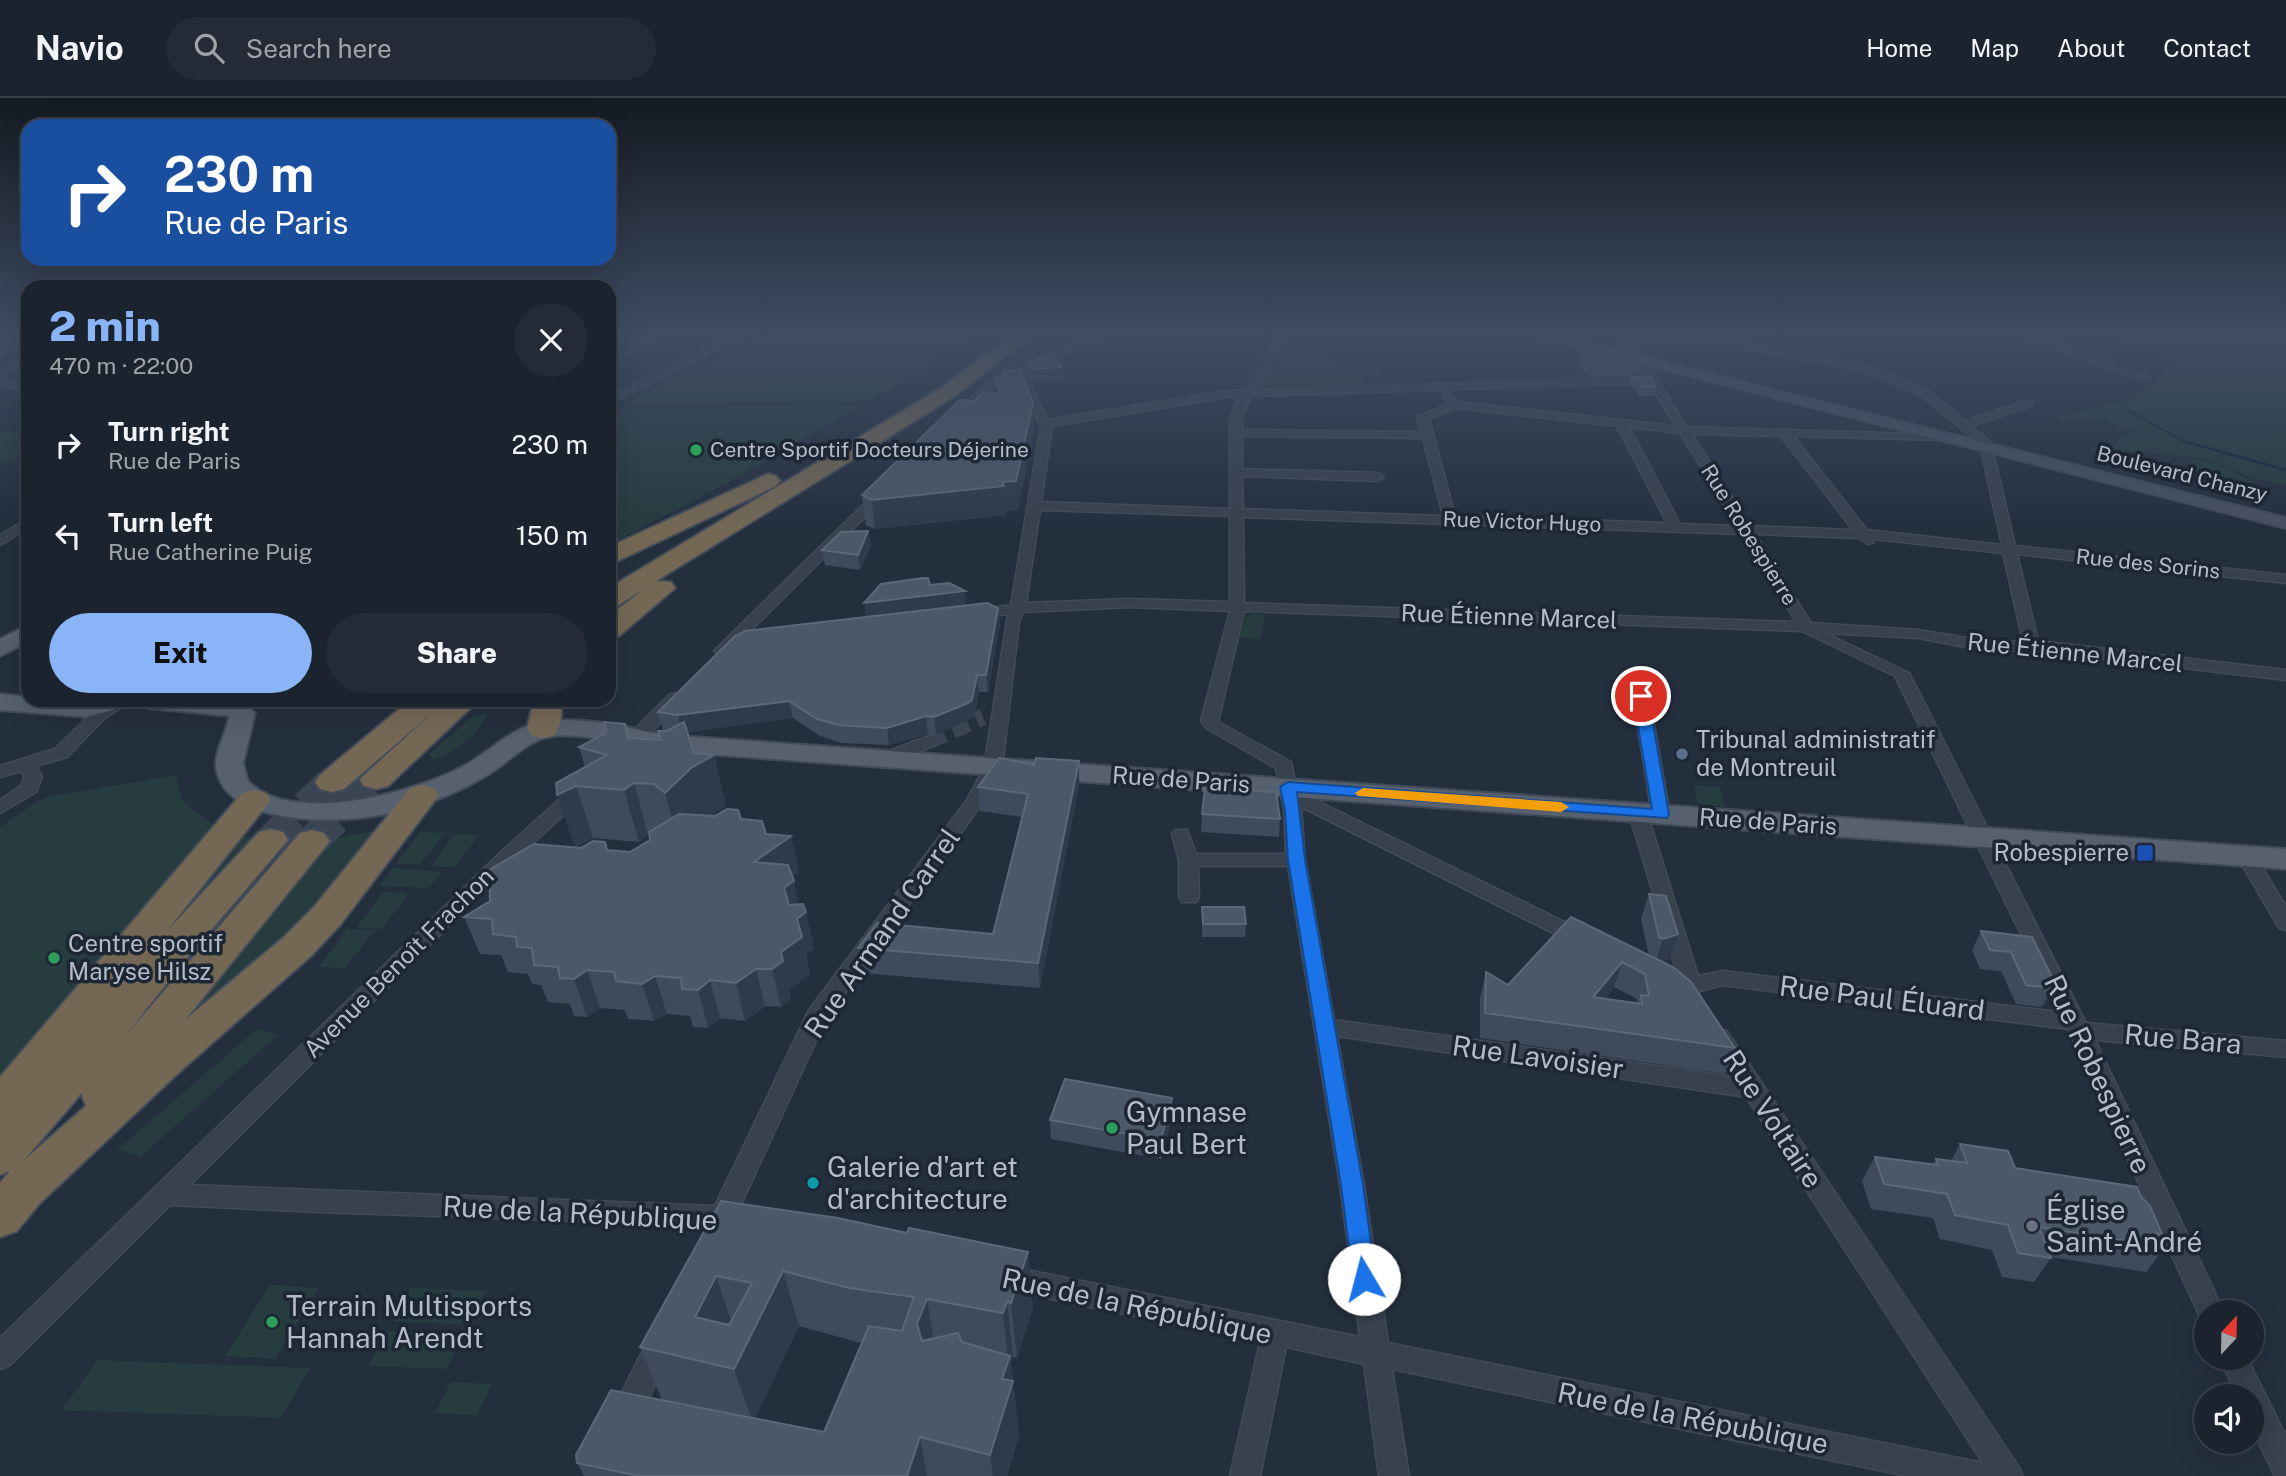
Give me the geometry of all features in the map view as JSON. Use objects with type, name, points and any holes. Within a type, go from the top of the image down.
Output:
[{"type":"highway","points":[[616,572],[907,400]]},
{"type":"highway","points":[[616,595],[934,400]]},
{"type":"highway","points":[[616,624],[740,527],[828,467]]},
{"type":"highway","points":[[616,554],[773,479]]},
{"type":"highway","points":[[332,782],[420,707]]},
{"type":"highway","points":[[376,779],[456,707]]},
{"type":"highway","points":[[7,1188],[161,1064],[298,946],[327,916],[422,795]]},
{"type":"highway","points":[[0,1107],[254,800]]},
{"type":"highway","points":[[7,1188],[60,1088],[168,954],[271,840]]},
{"type":"highway","points":[[7,1188],[312,841]]},
{"type":"main road","name":"Boulevard Chanzy","points":[[1795,400],[2286,523]]},
{"type":"main road","points":[[0,631],[21,620]]},
{"type":"main road","points":[[0,649],[21,636]]},
{"type":"main road","points":[[0,690],[21,692]]},
{"type":"main road","points":[[0,702],[21,704]]},
{"type":"main road","points":[[62,707],[95,707]]},
{"type":"main road","points":[[234,707],[243,713],[241,733],[231,753],[229,770],[241,790],[254,800],[299,811],[338,811],[380,806],[422,795],[472,773],[535,724]]},
{"type":"main road","name":"Rue de Paris","points":[[535,724],[540,740],[881,760],[1290,791],[2286,859]]},
{"type":"street","points":[[956,419],[975,400]]},
{"type":"street","points":[[1033,400],[1041,421],[1046,424],[1185,400]]},
{"type":"street","points":[[1243,400],[1236,417],[1235,433],[1237,608],[1209,721],[1282,763],[1290,791],[1296,860],[1352,1185],[1394,1476]]},
{"type":"street","points":[[1452,400],[1455,405]]},
{"type":"street","name":"Rue Robespierre","points":[[1667,400],[1806,627],[1814,635],[1901,673],[2077,1026],[2205,1300]]},
{"type":"street","points":[[1933,400],[1985,443],[2031,645]]},
{"type":"street","points":[[1964,425],[2029,403]]},
{"type":"street","points":[[1450,520],[1425,415],[1455,405],[1684,430],[1941,437]]},
{"type":"street","points":[[1621,423],[1675,527]]},
{"type":"street","points":[[993,768],[999,709],[1046,424]]},
{"type":"street","points":[[1235,433],[1428,435]]},
{"type":"street","points":[[1785,434],[1864,534]]},
{"type":"street","points":[[1236,472],[1378,477]]},
{"type":"street","points":[[712,662],[888,487]]},
{"type":"street","name":"Rue Victor Hugo","points":[[1034,506],[1864,534]]},
{"type":"street","points":[[0,525],[21,524]]},
{"type":"street","points":[[0,541],[21,528]]},
{"type":"street","name":"Rue des Sorins","points":[[1864,534],[1871,544],[2286,579]]},
{"type":"street","name":"Rue Étienne Marcel","points":[[963,615],[1017,609],[1130,603],[1787,626],[1918,634],[1987,646],[2031,645],[2286,675]]},
{"type":"street","points":[[732,641],[761,638]]},
{"type":"street","points":[[634,747],[684,689]]},
{"type":"street","name":"Rue Voltaire","points":[[1641,696],[1649,814],[1691,998],[2008,1476]]},
{"type":"street","points":[[0,772],[61,753],[98,716],[112,707]]},
{"type":"street","points":[[983,718],[999,709]]},
{"type":"street","points":[[881,760],[929,741]]},
{"type":"street","points":[[0,808],[30,788],[33,777],[27,765]]},
{"type":"street","name":"Rue Armand Carrel","points":[[707,1248],[817,1016],[975,802],[993,768]]},
{"type":"street","name":"Avenue Benoît Frachon","points":[[0,1356],[510,853],[592,779]]},
{"type":"street","points":[[1290,791],[1595,946]]},
{"type":"street","points":[[1181,834],[1188,860],[1189,897]]},
{"type":"street","points":[[2246,856],[2286,923]]},
{"type":"street","points":[[1188,860],[1296,860]]},
{"type":"street","name":"Rue Paul Éluard","points":[[1691,998],[1711,979],[1723,978],[2077,1026]]},
{"type":"street","name":"Rue Lavoisier","points":[[1323,1026],[1752,1089]]},
{"type":"street","name":"Rue Bara","points":[[2077,1026],[2286,1049]]},
{"type":"street","name":"Rue de la République","points":[[164,1194],[318,1202],[704,1214],[766,1227]]},
{"type":"street","name":"Rue de la République","points":[[981,1272],[1275,1335],[1978,1476]]},
{"type":"street","points":[[613,1438],[672,1320]]},
{"type":"street","points":[[1245,1476],[1275,1335]]},
{"type":"street","points":[[2264,1422],[2286,1467]]},
{"type":"green space","points":[[631,400],[869,400],[868,401],[621,405]]},
{"type":"green space","points":[[2126,400],[2286,400],[2286,485],[2254,479],[2208,459],[2108,449],[2133,430],[2103,421],[2053,418]]},
{"type":"green space","name":"Centre Sportif Docteurs Déjerine","points":[[833,403],[859,407],[714,490],[616,541],[616,410]]},
{"type":"green space","points":[[21,431],[21,451],[13,461],[0,463],[0,433]]},
{"type":"green space","points":[[2187,459],[2209,461],[2257,483],[2207,479]]},
{"type":"green space","points":[[1266,614],[1260,639],[1239,637],[1245,617]]},
{"type":"green space","points":[[488,713],[473,736],[458,747],[434,760],[429,754],[473,716]]},
{"type":"green space","name":"Centre sportif Maryse Hilsz","points":[[176,775],[183,801],[214,826],[0,1091],[0,827],[36,802],[48,797]]},
{"type":"green space","points":[[1694,785],[1720,787],[1725,807],[1698,804]]},
{"type":"green space","points":[[386,829],[314,916],[195,1019],[183,1019],[335,838]]},
{"type":"green space","points":[[420,832],[445,833],[420,865],[396,864]]},
{"type":"green space","points":[[235,834],[253,838],[121,982]]},
{"type":"green space","points":[[454,834],[479,835],[455,867],[431,866]]},
{"type":"green space","points":[[393,868],[442,872],[429,888],[379,886]]},
{"type":"green space","points":[[383,892],[409,893],[382,929],[356,928]]},
{"type":"green space","points":[[347,929],[375,930],[345,968],[319,967]]},
{"type":"green space","points":[[257,1029],[278,1035],[140,1157],[118,1149]]},
{"type":"green space","name":"Terrain Multisports Hannah Arendt","points":[[270,1285],[318,1288],[275,1359],[225,1356]]},
{"type":"green space","points":[[410,1288],[486,1291],[469,1325],[392,1321]]},
{"type":"green space","points":[[387,1331],[464,1334],[447,1369],[368,1366]]},
{"type":"green space","points":[[97,1360],[310,1368],[281,1418],[62,1410]]},
{"type":"green space","points":[[451,1382],[492,1384],[477,1415],[435,1413]]},
{"type":"building","points":[[960,400],[1032,400],[1016,481],[1002,482],[1004,486],[872,500],[862,495]]},
{"type":"building","points":[[868,531],[858,555],[822,550],[841,532]]},
{"type":"building","points":[[928,578],[930,585],[949,583],[965,591],[864,603],[881,584]]},
{"type":"building","points":[[987,603],[998,608],[986,675],[977,675],[972,700],[934,717],[926,716],[887,728],[839,725],[817,719],[789,701],[678,715],[658,712],[735,636],[745,631]]},
{"type":"building","points":[[604,722],[625,724],[628,738],[661,740],[658,731],[667,731],[684,722],[694,753],[714,755],[691,768],[665,793],[654,784],[634,783],[624,790],[576,786],[557,795],[556,783],[607,755],[579,747],[606,733]]},
{"type":"building","points":[[999,758],[1034,765],[1036,758],[1079,761],[1038,963],[858,948],[877,923],[993,934],[1028,794],[978,787]]},
{"type":"building","points":[[1205,788],[1276,792],[1280,819],[1202,814]]},
{"type":"building","points":[[727,809],[738,810],[741,819],[762,821],[766,834],[791,836],[754,862],[788,865],[794,881],[784,888],[789,905],[803,904],[806,912],[797,919],[802,937],[781,952],[783,961],[772,969],[756,969],[736,983],[710,980],[698,990],[682,989],[681,978],[655,976],[642,984],[616,981],[614,972],[587,970],[574,979],[560,978],[558,967],[534,965],[532,948],[517,947],[516,937],[493,934],[492,919],[464,917],[490,901],[489,870],[534,844],[581,848],[593,841],[605,842],[607,850],[630,852],[650,840],[649,832],[679,814],[715,816]]},
{"type":"building","points":[[1649,894],[1666,896],[1678,934],[1663,939],[1659,937]]},
{"type":"building","points":[[1202,907],[1244,907],[1246,924],[1203,924]]},
{"type":"building","points":[[1571,917],[1673,967],[1691,982],[1735,1048],[1485,1013],[1486,972],[1508,985]],"holes":[[[1622,962],[1645,974],[1649,996],[1641,995],[1642,1004],[1593,997]]]},
{"type":"building","points":[[1981,931],[2032,937],[2056,985],[2052,988],[2026,985],[2011,952],[1990,950]]},
{"type":"building","points":[[1065,1079],[1172,1098],[1161,1140],[1050,1120]]},
{"type":"building","points":[[1960,1144],[2008,1151],[2015,1168],[2137,1187],[2150,1206],[2162,1234],[2157,1233],[2165,1247],[2039,1227],[2051,1258],[2018,1253],[2008,1225],[1955,1215],[1947,1194],[1884,1184],[1875,1157],[1938,1165],[1936,1159],[1967,1163]]},
{"type":"building","points":[[721,1201],[838,1218],[907,1233],[909,1228],[1028,1252],[1011,1303],[1007,1301],[1003,1313],[927,1299],[917,1324],[922,1341],[958,1333],[962,1342],[1010,1356],[1002,1379],[1013,1381],[990,1455],[920,1437],[907,1476],[639,1476],[577,1463],[576,1455],[611,1390],[824,1432],[869,1326],[902,1331],[914,1297],[849,1288],[783,1271],[734,1369],[640,1347]],"holes":[[[716,1276],[752,1283],[729,1325],[695,1317]]]},
{"type":"waterway","points":[[2127,410],[2183,441],[2286,470]]},
{"type":"tunnel","points":[[929,741],[983,717]]},
{"type":"tunnel","points":[[312,841],[376,779]]},
{"type":"tunnel","points":[[271,840],[332,782]]},
{"type":"tram line","points":[[0,642],[21,630]]},
{"type":"slow traffic","points":[[1363,793],[1561,807]]},
{"type":"place","name":"Centre Sportif Docteurs Déjerine","points":[[696,450]]},
{"type":"place","name":"Tribunal administratif de Montreuil","points":[[1682,754]]},
{"type":"place","name":"Robespierre","points":[[2145,853]]},
{"type":"place","name":"Centre sportif Maryse Hilsz","points":[[54,958]]},
{"type":"place","name":"Gymnase Paul Bert","points":[[1112,1128]]},
{"type":"place","name":"Galerie d'art et d'architecture","points":[[813,1183]]},
{"type":"place","name":"Église Saint-André","points":[[2032,1226]]},
{"type":"place","name":"Terrain Multisports Hannah Arendt","points":[[272,1322]]},
{"type":"route","points":[[1364,1279],[1352,1185],[1296,860],[1293,810],[1288,787],[1661,814],[1641,696]]}]
